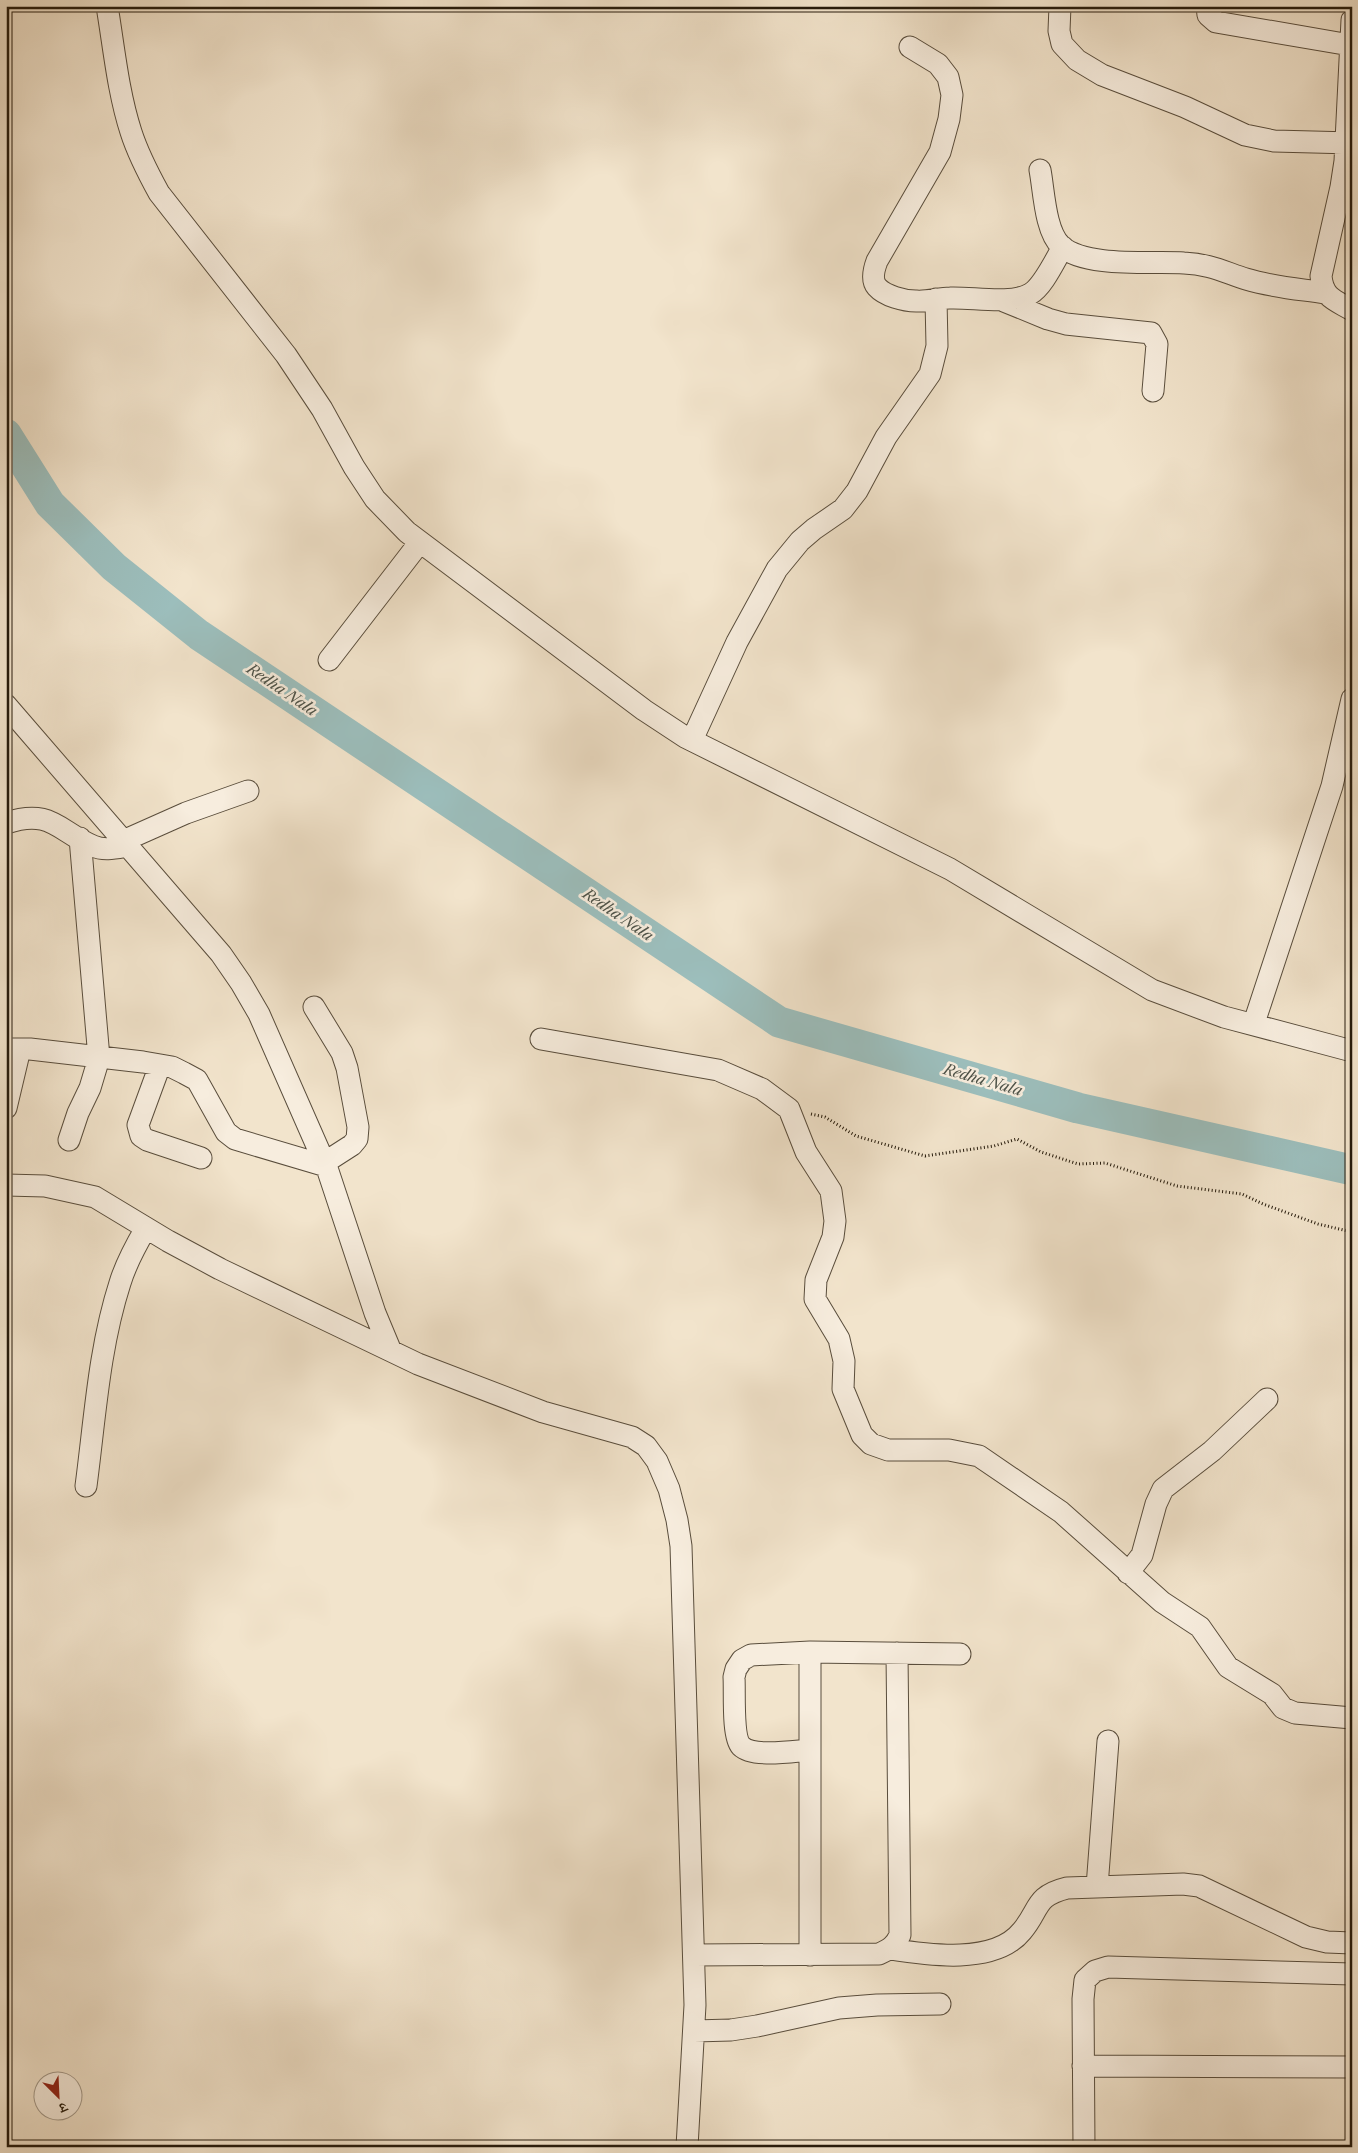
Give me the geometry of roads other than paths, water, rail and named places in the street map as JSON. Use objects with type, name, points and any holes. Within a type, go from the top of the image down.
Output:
[{"type":"street","points":[[107,6],[120,88],[131,133],[144,166],[159,192],[286,355],[322,409],[354,467],[375,499],[388,514],[420,542],[644,710],[692,740],[950,869],[1152,990],[1224,1017],[1352,1050]]},
{"type":"street","points":[[1060,6],[1059,31],[1062,44],[1077,60],[1102,75],[1185,106],[1245,135],[1274,141],[1349,143]]},
{"type":"street","points":[[1207,6],[1208,15],[1216,22],[1350,45]]},
{"type":"street","points":[[1325,293],[1322,287],[1321,276],[1349,143],[1352,20]]},
{"type":"street","points":[[910,47],[938,64],[948,77],[952,95],[949,119],[940,152],[877,261],[873,274],[878,289],[890,295],[916,301],[936,298],[1001,300],[1023,297],[1038,288],[1063,247]]},
{"type":"street","points":[[1040,170],[1050,228],[1056,240],[1063,247],[1079,255],[1114,262],[1203,264],[1246,279],[1325,293],[1352,310]]},
{"type":"street","points":[[692,740],[737,642],[777,569],[800,541],[843,509],[857,491],[886,437],[930,374],[937,346],[936,298]]},
{"type":"street","points":[[1001,300],[1048,319],[1066,324],[1151,333],[1157,344],[1153,391]]},
{"type":"street","points":[[329,660],[420,542]]},
{"type":"street","points":[[1254,1024],[1332,786],[1352,699]]},
{"type":"street","points":[[9,713],[221,954],[242,983],[259,1014],[325,1165],[377,1320],[390,1350]]},
{"type":"street","points":[[6,824],[16,820],[45,820],[54,822],[93,847],[105,849],[125,844],[186,812],[248,791]]},
{"type":"street","points":[[69,1140],[78,1113],[90,1088],[99,1058],[80,838]]},
{"type":"street","points":[[314,1007],[344,1061],[358,1127],[356,1139],[352,1145],[325,1165]]},
{"type":"street","points":[[541,1039],[718,1070],[762,1089],[789,1110],[806,1152],[831,1191],[835,1221],[833,1237],[816,1280],[814,1299],[839,1339],[844,1361],[843,1389],[862,1435],[871,1444],[888,1450],[949,1450],[979,1456],[1061,1512],[1162,1602],[1200,1627],[1228,1667],[1272,1694],[1283,1708],[1295,1713],[1352,1718]]},
{"type":"street","points":[[6,1108],[13,1049],[160,1065],[172,1068],[197,1080],[226,1132],[236,1139],[325,1165]]},
{"type":"street","points":[[160,1065],[138,1125],[141,1136],[147,1140],[201,1158]]},
{"type":"street","points":[[6,1185],[45,1186],[96,1197],[146,1228],[220,1269],[418,1364],[543,1412],[632,1436],[646,1446],[657,1461],[669,1489],[681,1546],[695,2005],[687,2147]]},
{"type":"street","points":[[86,1486],[105,1342],[120,1282],[130,1257],[146,1228]]},
{"type":"street","points":[[1128,1573],[1142,1555],[1156,1504],[1163,1489],[1212,1451],[1267,1399]]},
{"type":"street","points":[[810,1652],[810,1955]]},
{"type":"street","points":[[810,1750],[759,1753],[749,1751],[740,1746],[736,1736],[734,1677],[736,1668],[742,1660],[751,1655],[810,1652],[960,1654]]},
{"type":"street","points":[[694,1955],[879,1954],[890,1949],[896,1943],[900,1935],[897,1653]]},
{"type":"street","points":[[1097,1887],[1108,1741]]},
{"type":"street","points":[[890,1949],[940,1954],[991,1951],[1004,1945],[1022,1932],[1044,1897],[1054,1891],[1067,1888],[1184,1884],[1199,1886],[1306,1937],[1327,1942],[1352,1942]]},
{"type":"street","points":[[1084,2147],[1083,1999],[1085,1980],[1095,1972],[1108,1967],[1352,1974]]},
{"type":"street","points":[[694,2031],[731,2030],[757,2026],[839,2008],[940,2004]]},
{"type":"street","points":[[1083,2066],[1352,2067]]},
{"type":"waterway","name":"Redha Nala","points":[[6,434],[50,504],[114,567],[199,635],[779,1022],[1078,1108],[1352,1170]]}]
